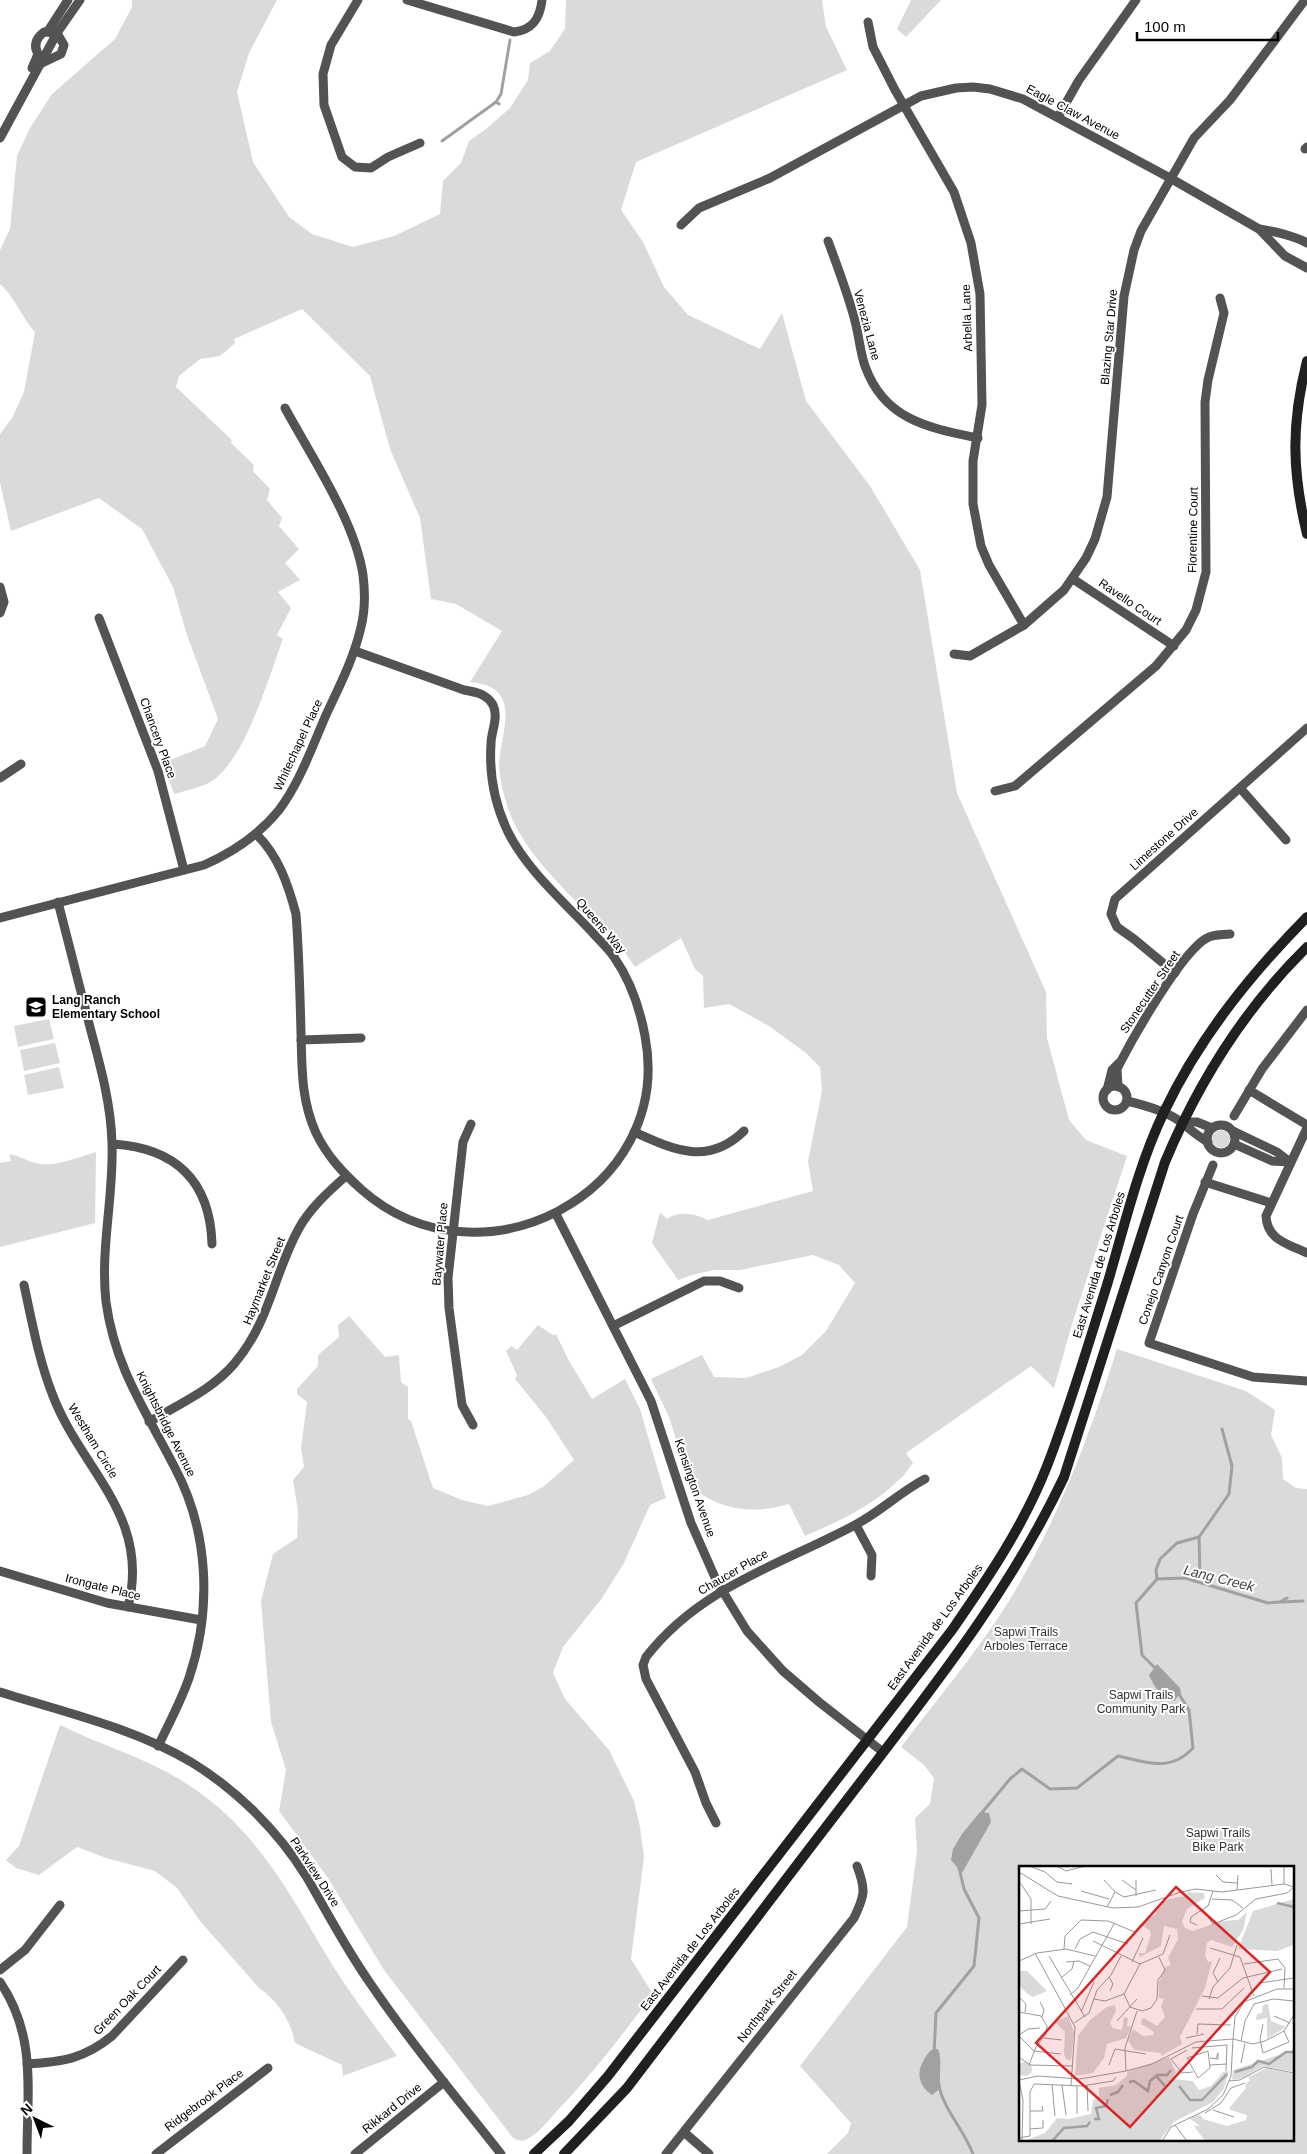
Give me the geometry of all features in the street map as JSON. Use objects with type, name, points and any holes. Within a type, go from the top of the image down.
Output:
[{"type":"main road","points":[[1307,361],[1298,395],[1294,444],[1299,502],[1307,534]]},
{"type":"main road","name":"East Avenida de Los Arboles","points":[[534,2154],[569,2120],[608,2076],[976,1596],[1004,1552],[1047,1466],[1136,1190],[1163,1113],[1211,1030],[1239,992],[1270,954],[1307,918]]},
{"type":"main road","points":[[564,2154],[627,2088],[966,1643],[1045,1516],[1064,1477],[1079,1436],[1121,1296],[1165,1162],[1182,1122],[1227,1043],[1284,970],[1307,947]]},
{"type":"street","points":[[0,138],[24,94],[40,64],[53,32],[68,0],[79,3],[53,32],[37,38],[36,47],[38,54],[26,78],[24,94]]},
{"type":"street","points":[[358,0],[330,45],[323,74],[324,105],[342,157],[355,167],[371,168],[388,157],[420,143]]},
{"type":"street","points":[[407,0],[514,32],[529,28],[535,23],[539,16],[542,0]]},
{"type":"street","points":[[1058,117],[1079,80],[1136,0]]},
{"type":"street","name":"Blazing Star Drive","points":[[954,654],[970,656],[1024,625],[1051,603],[1073,579],[1095,539],[1107,497],[1124,296],[1128,269],[1141,231],[1194,138],[1230,100],[1305,0]]},
{"type":"street","name":"Arbella Lane","points":[[868,22],[873,47],[903,105],[954,192],[972,243],[980,294],[982,405],[972,484],[976,525],[988,565],[1024,625]]},
{"type":"street","points":[[40,64],[61,54],[64,45],[53,32]]},
{"type":"street","name":"Eagle Claw Avenue","points":[[681,225],[699,208],[770,178],[903,105],[937,91],[974,87],[1007,93],[1058,117],[1259,229],[1279,247],[1285,256],[1307,268]]},
{"type":"street","name":"Eagle Claw Avenue","points":[[1259,229],[1272,230],[1285,237],[1295,236],[1307,243]]},
{"type":"street","points":[[1279,247],[1285,237]]},
{"type":"street","name":"Venezia Lane","points":[[828,241],[851,305],[865,366],[880,394],[891,406],[914,422],[929,428],[978,438]]},
{"type":"street","name":"Florentine Court","points":[[995,791],[1015,786],[1156,666],[1174,646],[1196,610],[1206,572],[1205,402],[1208,380],[1224,313],[1220,298]]},
{"type":"street","name":"Whitechapel Place","points":[[0,918],[184,870],[224,856],[256,834],[278,810],[295,786],[354,651],[361,626],[364,600],[363,576],[358,550],[348,524],[285,408]]},
{"type":"street","name":"Ravello Court","points":[[1073,579],[1174,646]]},
{"type":"street","points":[[0,587],[4,602],[0,613]]},
{"type":"street","name":"Chancery Place","points":[[99,618],[158,772],[184,870]]},
{"type":"street","name":"Queens Way","points":[[256,834],[272,852],[281,870],[296,914],[302,1080],[310,1116],[318,1135],[336,1165],[346,1176],[371,1198],[396,1214],[423,1225],[453,1232],[481,1234],[507,1231],[533,1224],[556,1214],[580,1199],[602,1179],[620,1157],[634,1132],[644,1101],[647,1070],[645,1036],[638,1006],[614,956],[530,865],[508,830],[497,803],[491,775],[490,741],[496,716],[492,703],[479,693],[464,690],[354,651]]},
{"type":"street","name":"Limestone Drive","points":[[1175,973],[1134,938],[1117,928],[1112,914],[1112,906],[1119,893],[1307,728]]},
{"type":"street","points":[[0,778],[21,764]]},
{"type":"street","points":[[1240,788],[1286,840]]},
{"type":"street","name":"Knightsbridge Avenue","points":[[58,902],[104,1079],[110,1111],[112,1144],[105,1254],[106,1301],[119,1356],[149,1422],[176,1468],[195,1518],[204,1565],[201,1620],[197,1649],[189,1678],[158,1746]]},
{"type":"street","name":"Stonecutter Street","points":[[1118,1087],[1117,1069],[1120,1063],[1147,1014],[1175,973],[1198,944],[1209,937],[1230,934]]},
{"type":"street","points":[[1234,1116],[1262,1068],[1307,1010]]},
{"type":"street","points":[[301,1040],[361,1038]]},
{"type":"street","points":[[1107,1090],[1118,1087],[1126,1094],[1127,1101],[1119,1110],[1111,1110],[1104,1101],[1112,1070],[1120,1063]]},
{"type":"street","points":[[1249,1090],[1307,1126],[1266,1216],[1266,1226],[1276,1239],[1307,1253]]},
{"type":"street","points":[[1127,1101],[1163,1113],[1182,1122],[1192,1134],[1208,1142]]},
{"type":"street","points":[[1182,1122],[1196,1122],[1212,1128],[1224,1125],[1277,1152],[1290,1162]]},
{"type":"street","name":"Baywater Place","points":[[471,1124],[463,1142],[448,1278],[449,1308],[462,1405],[473,1424]]},
{"type":"street","points":[[1212,1128],[1208,1134],[1208,1142],[1212,1149],[1220,1153],[1229,1151],[1234,1144],[1233,1131]]},
{"type":"street","points":[[634,1132],[668,1147],[701,1152],[719,1149],[744,1131]]},
{"type":"street","points":[[112,1144],[153,1150],[170,1159],[184,1171],[197,1186],[205,1203],[211,1225],[212,1244]]},
{"type":"street","points":[[1234,1144],[1272,1161],[1290,1162]]},
{"type":"street","name":"Conejo Canyon Court","points":[[1212,1165],[1149,1343],[1253,1377],[1307,1381]]},
{"type":"street","name":"Haymarket Street","points":[[149,1422],[210,1385],[227,1372],[242,1354],[264,1318],[298,1229],[318,1202],[346,1176]]},
{"type":"street","points":[[1205,1182],[1271,1203]]},
{"type":"street","name":"Kensington Avenue","points":[[556,1214],[651,1401],[691,1523],[722,1591],[747,1630],[783,1671],[818,1702],[883,1752]]},
{"type":"street","points":[[613,1326],[704,1281],[720,1281],[739,1288]]},
{"type":"street","name":"Westham Circle","points":[[24,1285],[53,1395],[62,1416],[105,1486],[127,1530],[133,1567],[132,1593],[128,1608]]},
{"type":"street","name":"Chaucer Place","points":[[716,1823],[706,1803],[695,1772],[646,1679],[643,1665],[646,1657],[653,1648],[696,1608],[722,1591],[778,1561],[856,1525],[908,1488],[925,1479]]},
{"type":"street","points":[[856,1525],[872,1555],[871,1576]]},
{"type":"street","name":"Irongate Place","points":[[0,1571],[83,1597],[128,1608],[201,1620]]},
{"type":"street","name":"Parkview Drive","points":[[0,1692],[112,1728],[158,1746],[191,1762],[246,1804],[275,1834],[306,1876],[370,1983],[501,2154]]},
{"type":"street","name":"Northpark Street","points":[[666,2154],[854,1918],[864,1892],[864,1885],[857,1866]]},
{"type":"street","points":[[0,1970],[25,1950],[60,1905]]},
{"type":"street","name":"Green Oak Court","points":[[28,2064],[68,2060],[99,2047],[112,2036],[183,1960]]},
{"type":"street","points":[[0,1982],[18,2015],[25,2038],[28,2064],[27,2154]]},
{"type":"street","name":"Ridgebrook Place","points":[[156,2154],[268,2068]]},
{"type":"street","name":"Rikkard Drive","points":[[355,2154],[444,2082]]},
{"type":"street","points":[[685,2132],[709,2154]]},
{"type":"green space","points":[[132,0],[277,0],[249,53],[237,92],[253,162],[289,217],[312,234],[353,247],[394,236],[440,214],[443,181],[461,163],[469,141],[510,108],[528,80],[530,63],[550,51],[565,29],[566,0],[822,0],[826,27],[847,70],[636,162],[621,210],[643,242],[664,287],[688,315],[760,349],[782,313],[806,401],[870,486],[920,570],[957,793],[1046,992],[1047,1038],[1069,1120],[1086,1140],[1127,1156],[1072,1324],[1054,1388],[1031,1366],[906,1453],[913,1463],[891,1488],[844,1518],[805,1536],[789,1504],[754,1510],[722,1504],[701,1494],[694,1497],[669,1417],[651,1379],[702,1355],[714,1377],[746,1378],[779,1367],[802,1355],[826,1331],[855,1283],[839,1265],[813,1255],[740,1270],[714,1270],[678,1280],[652,1243],[660,1212],[667,1219],[672,1216],[687,1214],[708,1220],[813,1191],[808,1161],[822,1091],[820,1067],[806,1053],[769,1026],[729,1004],[704,1008],[703,976],[695,969],[681,938],[635,967],[623,950],[557,882],[527,844],[515,825],[507,805],[500,776],[500,754],[506,714],[504,702],[498,693],[487,686],[470,682],[502,631],[456,604],[431,599],[420,518],[390,449],[370,376],[302,309],[234,339],[235,343],[220,356],[200,359],[179,376],[176,387],[232,440],[231,443],[254,465],[253,471],[270,489],[267,500],[282,518],[279,526],[299,549],[285,563],[300,580],[278,592],[291,608],[277,635],[283,639],[254,719],[233,759],[220,774],[207,784],[174,794],[163,763],[205,746],[218,719],[187,635],[173,587],[142,529],[99,498],[11,531],[0,483],[0,434],[12,418],[24,392],[35,332],[6,289],[0,284],[0,250],[10,229],[17,156],[30,128],[52,94],[115,39],[132,7]]},
{"type":"green space","points":[[911,0],[941,0],[906,37],[897,29]]},
{"type":"green space","points":[[49,1019],[54,1039],[18,1047],[14,1026]]},
{"type":"green space","points":[[55,1043],[60,1063],[24,1071],[20,1050]]},
{"type":"green space","points":[[59,1067],[64,1088],[28,1095],[24,1075]]},
{"type":"green space","points":[[1221,1130],[1227,1133],[1230,1139],[1227,1145],[1221,1148],[1215,1145],[1212,1139],[1215,1133]]},
{"type":"green space","points":[[96,1152],[95,1223],[0,1247],[0,1163],[11,1161],[9,1154],[36,1163],[50,1164]]},
{"type":"green space","points":[[349,1316],[385,1357],[399,1355],[401,1382],[408,1387],[408,1419],[411,1421],[433,1488],[462,1500],[488,1506],[528,1495],[543,1487],[574,1460],[546,1417],[515,1379],[517,1375],[506,1351],[511,1346],[517,1350],[538,1325],[553,1335],[556,1334],[568,1359],[592,1399],[625,1379],[640,1409],[666,1498],[650,1505],[624,1563],[602,1598],[563,1647],[553,1673],[565,1699],[609,1750],[634,1801],[644,1857],[631,1959],[653,1994],[581,2085],[539,2131],[523,2140],[513,2138],[384,1970],[328,1878],[279,1811],[286,1770],[271,1722],[261,1601],[273,1554],[297,1538],[298,1511],[293,1480],[304,1467],[301,1448],[307,1402],[297,1394],[297,1389],[318,1366],[318,1355],[339,1337],[338,1325]]},
{"type":"green space","name":"Sapwi Trails Community Park","points":[[1117,1349],[1246,1391],[1275,1410],[1271,1435],[1282,1458],[1283,1479],[1296,1488],[1307,1489],[1307,2154],[827,2154],[848,2133],[851,2123],[800,2066],[907,1927],[917,1851],[915,1818],[930,1804],[934,1778],[924,1765],[901,1747],[978,1647],[1019,1584],[1049,1527],[1086,1440]]},
{"type":"green space","points":[[60,1725],[141,1759],[172,1775],[212,1802],[234,1822],[271,1866],[333,1966],[397,2056],[343,2076],[342,2065],[295,2043],[287,2019],[278,2005],[259,1988],[200,1921],[177,1888],[155,1871],[106,1858],[77,1847],[39,1875],[16,1868],[6,1860],[19,1846]]},
{"type":"shaded area","points":[[1157,1664],[1180,1688],[1181,1693],[1174,1701],[1162,1695],[1149,1675]]},
{"type":"shaded area","points":[[980,1812],[989,1813],[991,1822],[962,1873],[951,1860],[953,1849],[962,1834]]},
{"type":"shaded area","points":[[938,2049],[941,2088],[932,2095],[922,2085],[920,2068],[931,2050]]},
{"type":"waterway","points":[[499,104],[496,102],[501,94],[510,40]]},
{"type":"waterway","points":[[442,141],[496,102]]},
{"type":"waterway","points":[[1157,1579],[1156,1570],[1160,1559],[1177,1543],[1199,1537],[1229,1494],[1232,1466],[1222,1429]]},
{"type":"waterway","points":[[1194,1581],[1200,1576],[1199,1537]]},
{"type":"waterway","name":"Lang Creek","points":[[1158,1671],[1142,1655],[1136,1603],[1157,1579],[1185,1578],[1268,1603],[1280,1602],[1287,1598]]},
{"type":"waterway","points":[[1282,1602],[1303,1601]]},
{"type":"waterway","name":"Lang Creek","points":[[980,1815],[1010,1779],[1022,1769],[1050,1789],[1077,1788],[1118,1756],[1158,1764],[1176,1761],[1184,1756],[1193,1748],[1189,1710],[1177,1691]]},
{"type":"waterway","name":"Lang Creek","points":[[934,2054],[936,2013],[974,1966],[979,1918],[964,1889],[959,1868]]},
{"type":"waterway","name":"Lang Creek","points":[[939,2087],[973,2154]]},
{"type":"place","name":"Lang Ranch Elementary School","points":[[36,1007]]},
{"type":"park label","name":"Sapwi Trails Arboles Terrace","points":[[1026,1639]]},
{"type":"park label","name":"Sapwi Trails Bike Park","points":[[1218,1840]]}]
